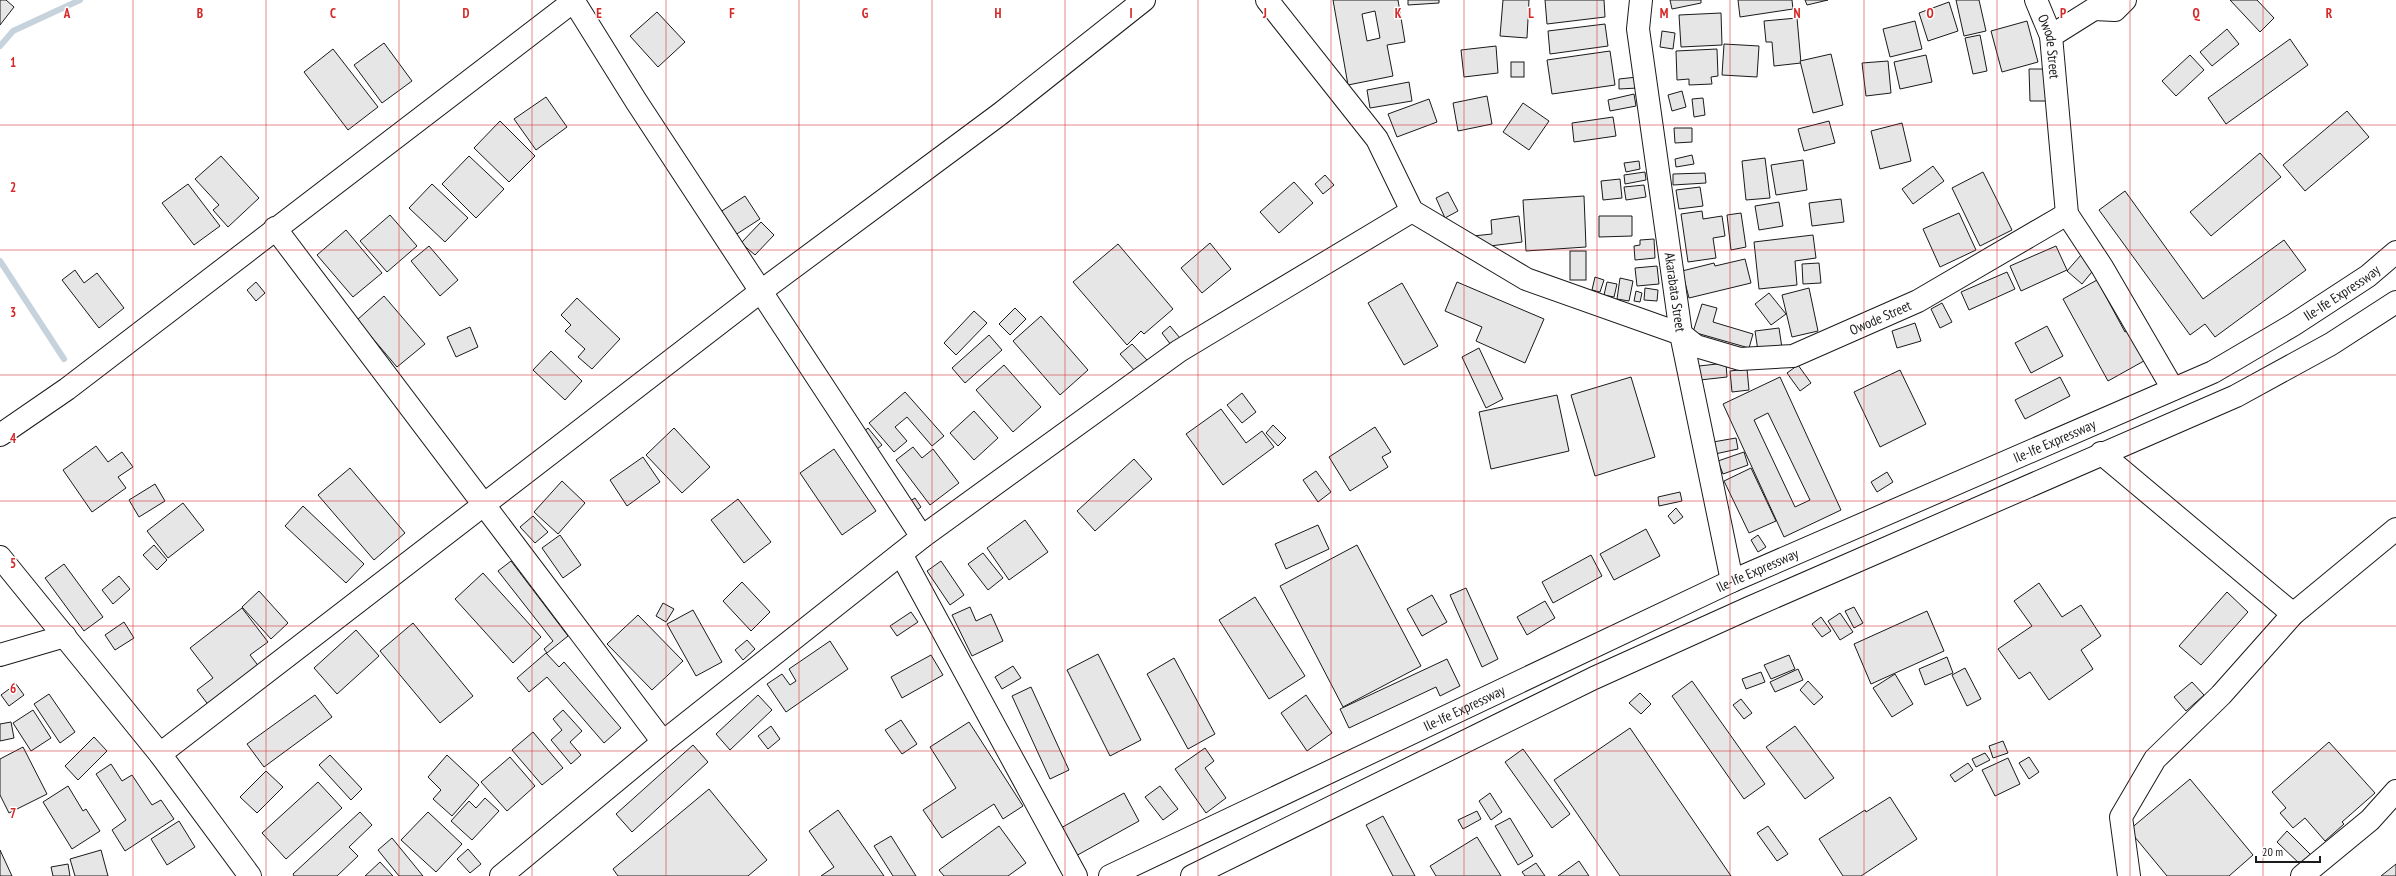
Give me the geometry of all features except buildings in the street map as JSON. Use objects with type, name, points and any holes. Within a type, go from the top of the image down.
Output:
[{"type":"street","points":[[0,435],[67,389],[574,0],[636,101],[922,537]]},
{"type":"street","points":[[160,754],[760,292],[1000,114],[1144,0]]},
{"type":"street","points":[[501,876],[664,742],[922,537],[1179,351],[1412,211],[1377,139],[1315,58],[1267,0]]},
{"type":"street","name":"Akarabata Street","points":[[1641,0],[1638,29],[1681,334],[1732,581]]},
{"type":"street","name":"Owode Street","points":[[2036,0],[2051,36],[2067,214],[2102,267],[2173,389]]},
{"type":"street","points":[[2051,36],[2094,8],[2115,10],[2125,0]]},
{"type":"street","name":"Owode Street","points":[[1412,211],[1526,279],[1681,334],[1696,346],[1740,358],[1793,356],[1918,301],[2067,214]]},
{"type":"street","points":[[275,228],[664,742]]},
{"type":"street","name":"Ile-Ife Expressway","points":[[1110,876],[1732,581],[2213,372],[2293,325],[2368,276],[2396,252]]},
{"type":"street","points":[[1192,876],[1594,678],[2101,453],[2236,396],[2331,344],[2396,302]]},
{"type":"street","points":[[2101,453],[2293,614]]},
{"type":"street","points":[[2129,876],[2121,818],[2155,759],[2220,695],[2293,614],[2396,529]]},
{"type":"street","points":[[901,554],[1076,876]]},
{"type":"street","points":[[0,557],[160,754],[250,876]]},
{"type":"street","points":[[0,655],[65,636]]},
{"type":"street","points":[[2302,876],[2370,820],[2396,791]]},
{"type":"waterway","points":[[0,46],[13,31],[80,0]]},
{"type":"waterway","points":[[0,261],[64,359]]}]
